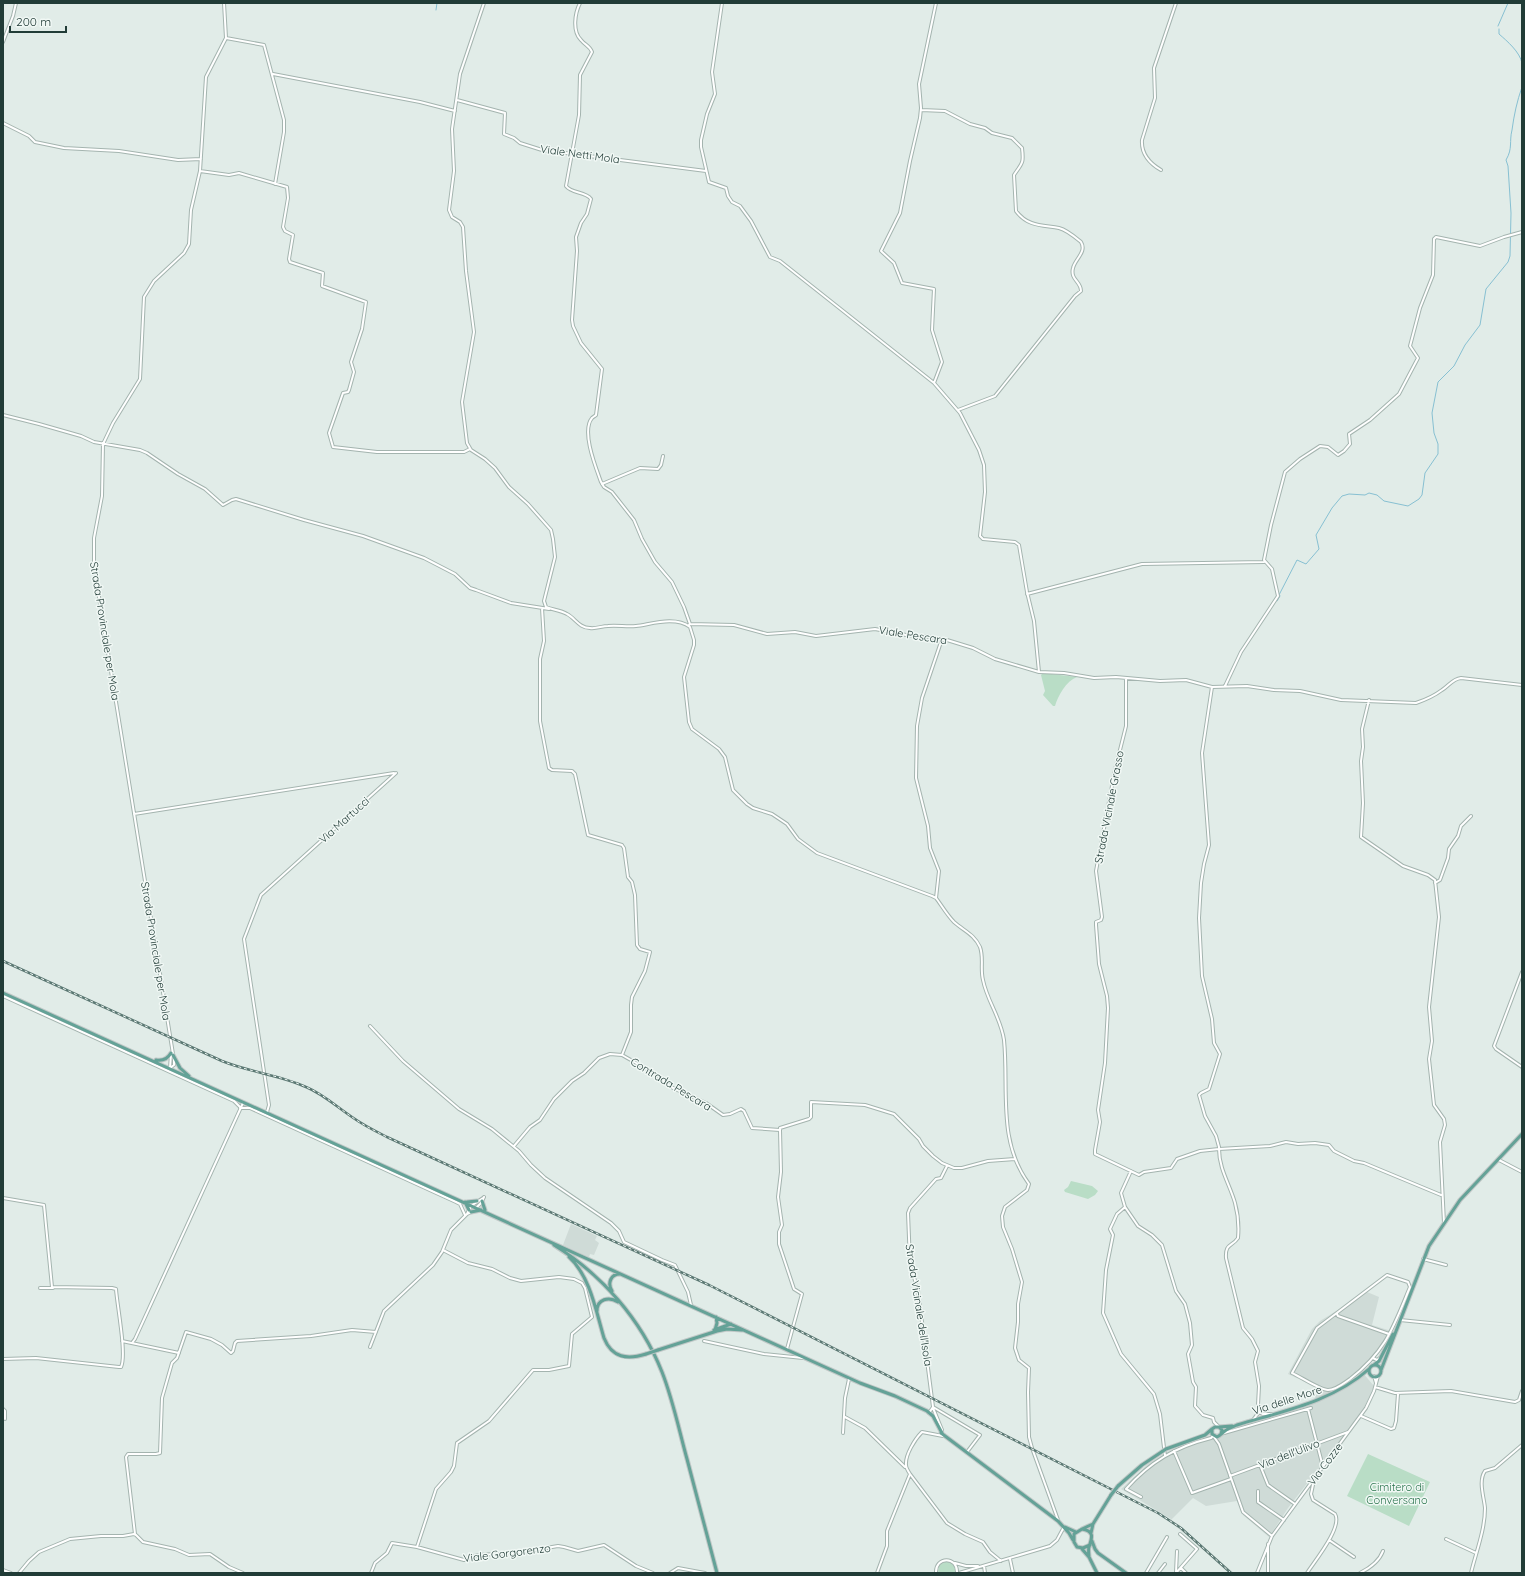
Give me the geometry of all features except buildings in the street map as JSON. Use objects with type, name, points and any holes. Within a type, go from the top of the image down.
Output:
[{"type":"main road","points":[[3,992],[475,1206],[787,1350],[895,1396],[930,1413],[943,1433],[1058,1521],[1064,1527],[1075,1545],[1085,1551],[1097,1573]]},
{"type":"main road","points":[[148,1058],[161,1061],[168,1058],[172,1053],[180,1068],[196,1080]]},
{"type":"main road","points":[[1362,1376],[1374,1376],[1381,1370],[1429,1246],[1460,1200],[1522,1134]]},
{"type":"main road","points":[[483,1199],[485,1211]]},
{"type":"main road","points":[[464,1201],[468,1213],[485,1211]]},
{"type":"main road","points":[[464,1201],[477,1201]]},
{"type":"main road","points":[[541,1237],[561,1249],[591,1272],[619,1301]]},
{"type":"main road","points":[[561,1249],[575,1262],[584,1276],[605,1341],[614,1352],[627,1357],[634,1357],[731,1324]]},
{"type":"main road","points":[[622,1274],[617,1274],[613,1277],[610,1288],[645,1339],[661,1370],[667,1386],[717,1572]]},
{"type":"main road","points":[[597,1317],[598,1305],[604,1299],[614,1300],[622,1306]]},
{"type":"main road","points":[[715,1330],[717,1325],[716,1317]]},
{"type":"main road","points":[[1362,1376],[1371,1366],[1379,1361],[1400,1320]]},
{"type":"main road","points":[[703,1334],[723,1330],[728,1328],[731,1324]]},
{"type":"main road","points":[[723,1330],[746,1331]]},
{"type":"main road","points":[[1374,1365],[1380,1367],[1381,1370]]},
{"type":"main road","points":[[1369,1370],[1374,1376]]},
{"type":"main road","name":"Via delle More","points":[[1237,1425],[1322,1399],[1362,1376]]},
{"type":"main road","points":[[1205,1435],[1213,1436],[1221,1434],[1237,1425]]},
{"type":"main road","points":[[1090,1534],[1093,1524],[1111,1495],[1118,1486],[1142,1465],[1165,1450],[1205,1435],[1212,1429],[1237,1425]]},
{"type":"main road","points":[[1218,1427],[1222,1430],[1221,1434]]},
{"type":"main road","points":[[1212,1429],[1213,1436]]},
{"type":"main road","points":[[1073,1540],[1076,1532],[1093,1524]]},
{"type":"main road","points":[[1064,1527],[1076,1532]]},
{"type":"main road","points":[[1082,1529],[1087,1530],[1090,1534],[1095,1550],[1126,1573]]},
{"type":"main road","points":[[1089,1557],[1092,1540]]},
{"type":"main road","points":[[1080,1548],[1086,1548],[1090,1545]]},
{"type":"street","points":[[3,42],[13,16],[16,3]]},
{"type":"street","points":[[224,3],[226,38],[264,45],[285,124],[275,184]]},
{"type":"street","points":[[484,3],[462,68],[452,129],[454,171],[449,210],[452,217],[460,222],[463,227],[466,271],[474,330],[462,402],[464,430],[470,449],[491,464],[509,487],[528,504],[551,530],[555,556],[544,601],[546,607],[550,609]]},
{"type":"street","points":[[580,3],[575,17],[577,32],[580,39],[592,52],[580,75],[579,115],[567,187],[572,191],[587,195],[591,199],[587,214],[576,237],[577,251],[572,320],[573,326],[582,343],[602,369],[596,415],[591,419],[588,439],[602,484],[612,492],[634,520],[642,539],[655,562],[672,582],[684,607],[694,640],[694,645],[685,672],[684,684],[689,722],[692,729],[713,744],[725,757],[735,793],[753,808],[772,814],[787,824],[798,839],[817,853],[936,898],[953,920],[977,940],[981,951],[983,981],[1004,1039],[1005,1110],[1010,1141],[1020,1171],[1029,1184],[1029,1188],[1024,1194],[1009,1204],[1002,1216],[1003,1226],[1022,1282],[1018,1304],[1018,1322],[1015,1348],[1019,1360],[1029,1368],[1029,1437],[1058,1521]]},
{"type":"street","points":[[722,3],[712,72],[715,94],[707,114],[701,140],[701,147],[710,183],[726,188],[728,196],[732,202],[739,205],[746,213],[770,257],[780,261],[934,383],[958,410],[971,432],[982,456],[984,465],[986,486],[980,536],[982,539],[1018,544],[1027,594],[1034,620],[1039,672]]},
{"type":"street","points":[[934,383],[942,362],[933,331],[934,289],[902,283],[894,263],[881,251],[900,213],[921,110],[919,84],[936,3]]},
{"type":"street","points":[[1161,170],[1151,164],[1146,158],[1141,144],[1155,98],[1154,68],[1176,3]]},
{"type":"street","name":"Strada Provinciale per Mola","points":[[172,1053],[94,566],[94,538],[102,492],[103,444],[108,432],[140,379],[142,310],[145,293],[154,281],[184,253],[188,247],[190,216],[200,171],[206,77],[226,38]]},
{"type":"street","points":[[272,74],[420,102],[455,111]]},
{"type":"street","name":"Viale Netti Mola","points":[[457,100],[505,113],[504,134],[514,138],[520,143],[542,150],[706,170]]},
{"type":"street","points":[[921,110],[945,111],[970,124],[985,128],[1000,136],[1012,138],[1022,148],[1023,160],[1021,166],[1013,177],[1016,211],[1025,220],[1033,224],[1062,230],[1082,242],[1083,245],[1082,251],[1073,266],[1072,273],[1073,277],[1081,288],[1081,291],[1075,296],[995,396],[958,410]]},
{"type":"street","points":[[3,123],[29,136],[36,142],[64,148],[115,151],[178,160],[201,159]]},
{"type":"street","points":[[200,171],[229,175],[239,174],[287,187],[288,190],[283,227],[285,231],[293,235],[289,259],[290,262],[323,273],[322,286],[366,302],[362,329],[351,362],[354,372],[349,390],[348,392],[343,393],[330,430],[333,447],[371,451],[405,452],[466,452],[470,449]]},
{"type":"street","points":[[1264,562],[1271,525],[1285,472],[1317,447],[1328,447],[1338,455],[1344,451],[1350,444],[1349,434],[1366,423],[1398,396],[1407,377],[1418,361],[1417,356],[1410,346],[1420,308],[1433,275],[1434,238],[1480,246],[1522,232]]},
{"type":"street","points":[[3,415],[39,424],[103,444]]},
{"type":"street","name":"Viale Pescara","points":[[103,444],[135,449],[147,453],[178,474],[205,489],[223,505],[236,499],[363,536],[424,558],[455,574],[470,588],[511,603],[562,611],[584,627],[636,626],[666,621],[690,625],[734,625],[766,634],[794,632],[816,636],[875,629],[906,635],[942,639],[973,648],[995,659],[1039,672],[1064,673],[1094,678],[1116,677],[1160,681],[1186,680],[1212,687],[1247,686],[1274,690],[1296,690],[1341,700],[1416,703],[1442,691],[1453,680],[1461,678],[1522,685]]},
{"type":"street","points":[[602,484],[640,468],[658,470],[663,456]]},
{"type":"street","points":[[1027,594],[1142,564],[1264,562],[1272,569],[1278,596],[1240,652],[1225,686]]},
{"type":"street","points":[[514,1146],[530,1127],[540,1120],[556,1097],[599,1058],[610,1054],[622,1055],[631,1034],[632,997],[645,971],[650,952],[640,949],[637,945],[635,895],[632,882],[628,877],[624,848],[622,845],[588,835],[575,774],[572,770],[552,770],[549,768],[540,721],[540,659],[544,645],[542,608]]},
{"type":"street","points":[[936,898],[939,871],[930,848],[928,826],[916,778],[917,726],[922,698],[942,639]]},
{"type":"street","name":"Strada Vicinale Grasso","points":[[1126,679],[1126,726],[1096,871],[1102,917],[1095,923],[1099,964],[1107,996],[1108,1008],[1105,1063],[1098,1110],[1100,1122],[1095,1154],[1131,1171]]},
{"type":"street","points":[[1212,687],[1202,753],[1209,845],[1201,883],[1199,918],[1202,976],[1212,1019],[1214,1043],[1220,1054],[1209,1089],[1199,1095],[1208,1123],[1217,1138],[1221,1166],[1235,1202],[1237,1214],[1238,1238],[1228,1246],[1226,1250],[1226,1258],[1243,1328],[1252,1339],[1258,1351],[1255,1362],[1259,1386],[1259,1412],[1252,1421]]},
{"type":"street","points":[[1368,700],[1362,729],[1363,747],[1360,761],[1363,803],[1361,837],[1403,866],[1428,875],[1435,880],[1438,921],[1429,1007],[1432,1041],[1429,1059],[1434,1105],[1444,1119],[1445,1126],[1440,1142],[1444,1224]]},
{"type":"street","name":"Via Martucci","points":[[134,814],[396,773],[261,895],[244,939],[269,1105],[267,1112]]},
{"type":"street","points":[[1435,883],[1440,880],[1451,846],[1458,836],[1461,826],[1471,816]]},
{"type":"street","points":[[1522,972],[1494,1046],[1522,1067]]},
{"type":"street","points":[[3,996],[234,1101],[240,1108],[250,1108],[456,1202],[460,1204],[468,1213]]},
{"type":"street","points":[[370,1026],[403,1061],[459,1109],[484,1123],[514,1146],[546,1178],[611,1223],[621,1234],[624,1242],[675,1265],[688,1292],[691,1305]]},
{"type":"street","points":[[170,1068],[174,1065],[172,1053]]},
{"type":"street","name":"Contrada Pescara","points":[[622,1055],[652,1072],[673,1088],[706,1103],[723,1115],[730,1114],[741,1109],[744,1111],[752,1128],[779,1130]]},
{"type":"street","points":[[132,1343],[139,1332],[243,1102]]},
{"type":"street","points":[[787,1350],[802,1294],[794,1289],[779,1244],[779,1232],[782,1225],[778,1197],[781,1172],[779,1130],[780,1128],[809,1119],[811,1117],[811,1102],[872,1106],[896,1116],[919,1139],[923,1146],[933,1156],[948,1166],[954,1168],[962,1168],[988,1161],[1015,1159]]},
{"type":"street","points":[[1218,1427],[1213,1418],[1203,1415],[1196,1406],[1196,1387],[1193,1382],[1188,1354],[1192,1345],[1190,1323],[1185,1304],[1176,1291],[1162,1245],[1152,1235],[1138,1226],[1125,1207],[1122,1193],[1131,1171],[1139,1175],[1144,1172],[1171,1168],[1176,1159],[1200,1151],[1270,1146],[1286,1142],[1298,1144],[1315,1143],[1329,1146],[1334,1152],[1354,1161],[1364,1163],[1442,1195]]},
{"type":"street","points":[[1499,1160],[1522,1172]]},
{"type":"street","name":"Strada Vicinale dell'Isola","points":[[943,1433],[933,1407],[924,1326],[918,1291],[910,1263],[907,1218],[910,1208],[936,1179],[941,1178],[946,1166],[948,1166]]},
{"type":"street","points":[[3,1198],[44,1205],[51,1286],[54,1288]]},
{"type":"street","points":[[475,1206],[477,1201],[483,1199]]},
{"type":"street","points":[[370,1347],[386,1309],[433,1265],[443,1250],[451,1230],[483,1199]]},
{"type":"street","points":[[1125,1207],[1117,1214],[1110,1229],[1110,1232],[1113,1233],[1113,1237],[1106,1270],[1103,1311],[1123,1356],[1154,1394],[1160,1414],[1165,1456]]},
{"type":"street","points":[[417,1547],[436,1489],[451,1472],[454,1466],[458,1444],[489,1421],[533,1370],[550,1370],[568,1367],[572,1334],[592,1317],[585,1288],[582,1283],[574,1279],[559,1277],[521,1281],[510,1278],[492,1268],[468,1263],[443,1250]]},
{"type":"street","points":[[1423,1260],[1446,1265]]},
{"type":"street","points":[[1389,1275],[1408,1282],[1410,1287],[1387,1340],[1373,1358],[1343,1384],[1330,1390],[1324,1390],[1292,1373],[1315,1331],[1321,1324],[1337,1313],[1385,1276],[1389,1275]]},
{"type":"street","points":[[3,1359],[36,1358],[121,1367],[123,1363],[122,1341],[115,1289],[40,1288]]},
{"type":"street","points":[[1337,1313],[1338,1316],[1390,1334]]},
{"type":"street","points":[[1400,1320],[1450,1325]]},
{"type":"street","points":[[243,1573],[229,1567],[210,1554],[189,1555],[175,1549],[143,1542],[135,1534],[126,1456],[128,1454],[156,1454],[160,1452],[162,1398],[172,1363],[179,1353],[186,1332],[211,1339],[222,1345],[231,1353],[233,1351],[234,1343],[237,1341],[318,1336],[352,1330],[376,1332]]},
{"type":"street","points":[[122,1341],[179,1353]]},
{"type":"street","points":[[704,1341],[764,1354],[807,1358]]},
{"type":"street","points":[[1373,1358],[1376,1360],[1379,1359],[1389,1342]]},
{"type":"street","points":[[1364,1367],[1369,1370]]},
{"type":"street","points":[[1364,1367],[1366,1373]]},
{"type":"street","name":"Via Cozze","points":[[1257,1573],[1272,1536],[1361,1416],[1372,1398],[1376,1383],[1374,1376]]},
{"type":"street","points":[[843,1433],[845,1398],[849,1377]]},
{"type":"street","points":[[1375,1387],[1398,1394],[1451,1392],[1515,1402],[1519,1400],[1522,1392]]},
{"type":"street","points":[[1361,1416],[1391,1429],[1394,1428],[1398,1394]]},
{"type":"street","points":[[930,1413],[933,1407],[980,1435],[967,1452]]},
{"type":"street","points":[[1219,1444],[1221,1434],[1310,1408],[1323,1467]]},
{"type":"street","points":[[3,1409],[5,1411],[5,1419]]},
{"type":"street","points":[[1259,1412],[1263,1414],[1273,1414]]},
{"type":"street","points":[[845,1417],[865,1428],[906,1468],[947,1523],[965,1534],[983,1542],[990,1552],[1002,1561]]},
{"type":"street","points":[[1212,1429],[1214,1422]]},
{"type":"street","points":[[906,1468],[906,1460],[920,1433],[924,1432],[940,1436],[943,1433]]},
{"type":"street","name":"Via dell'Ulivo","points":[[1174,1451],[1192,1493],[1260,1465],[1349,1432]]},
{"type":"street","points":[[1141,1497],[1126,1489],[1137,1476],[1174,1451],[1213,1436],[1219,1444],[1243,1512],[1272,1536]]},
{"type":"street","points":[[1471,1573],[1484,1521],[1485,1506],[1482,1484],[1484,1472],[1495,1468],[1522,1445]]},
{"type":"street","points":[[1260,1465],[1268,1485],[1295,1504]]},
{"type":"street","points":[[877,1573],[887,1546],[887,1531],[910,1474]]},
{"type":"street","points":[[1307,1573],[1335,1529],[1336,1516],[1333,1512],[1313,1500],[1311,1494],[1315,1478]]},
{"type":"street","points":[[1258,1491],[1258,1502],[1284,1520]]},
{"type":"street","points":[[954,1562],[958,1573],[1010,1559],[1050,1546],[1056,1540],[1064,1527]]},
{"type":"street","points":[[20,1573],[29,1561],[39,1552],[70,1539],[135,1534]]},
{"type":"street","points":[[1176,1573],[1197,1549],[1180,1534]]},
{"type":"street","points":[[1146,1573],[1167,1537]]},
{"type":"street","points":[[1446,1539],[1476,1553]]},
{"type":"street","points":[[1328,1540],[1354,1557]]},
{"type":"street","name":"Viale Gorgorenzo","points":[[372,1573],[375,1563],[387,1553],[392,1543],[417,1547],[464,1560],[481,1554],[517,1554],[558,1546],[578,1551],[604,1545],[636,1566],[653,1573]]},
{"type":"street","points":[[1268,1543],[1268,1573]]},
{"type":"street","points":[[1176,1573],[1177,1551]]},
{"type":"street","points":[[1360,1573],[1373,1565],[1382,1555],[1383,1551]]},
{"type":"street","points":[[1010,1559],[1013,1573]]},
{"type":"street","points":[[936,1573],[937,1566],[941,1561],[947,1560],[966,1566],[984,1566]]},
{"type":"street","points":[[1158,1573],[1165,1564]]},
{"type":"street","points":[[984,1566],[985,1573]]},
{"type":"street","points":[[670,1573],[678,1568],[705,1573]]},
{"type":"street","points":[[1180,1568],[1186,1573]]},
{"type":"street","points":[[3,1570],[11,1573]]},
{"type":"shaded area","points":[[571,1224],[597,1236],[595,1240],[599,1243],[594,1255],[590,1254],[589,1257],[563,1245]]},
{"type":"shaded area","points":[[1367,1292],[1379,1297],[1372,1325],[1388,1330],[1392,1333],[1384,1347],[1362,1372],[1374,1386],[1365,1406],[1344,1436],[1288,1508],[1269,1537],[1243,1515],[1237,1501],[1206,1506],[1193,1498],[1171,1520],[1234,1573],[1229,1573],[1169,1521],[1171,1519],[1121,1489],[1149,1463],[1185,1443],[1306,1407],[1315,1399],[1316,1387],[1288,1374],[1312,1329],[1320,1321]]},
{"type":"green space","points":[[1043,673],[1077,677],[1066,685],[1060,693],[1055,706],[1053,706],[1043,695],[1045,691],[1041,675]]},
{"type":"green space","points":[[1071,1181],[1092,1186],[1098,1191],[1095,1195],[1088,1199],[1065,1192],[1064,1190],[1068,1187]]},
{"type":"green space","name":"Cimitero di Conversano","points":[[1368,1454],[1430,1482],[1409,1526],[1347,1496]]},
{"type":"green space","points":[[947,1561],[954,1565],[956,1573],[938,1573],[939,1565]]},
{"type":"waterway","points":[[436,10],[437,3]]},
{"type":"waterway","points":[[1498,26],[1508,3]]},
{"type":"waterway","points":[[1499,29],[1499,34],[1516,51],[1522,63]]},
{"type":"waterway","points":[[1279,595],[1297,560],[1306,564],[1319,549],[1316,535],[1332,508],[1342,496],[1349,494],[1365,495],[1369,493],[1377,495],[1384,501],[1408,506],[1419,499],[1422,495],[1425,473],[1438,454],[1438,444],[1434,433],[1432,413],[1438,382],[1454,366],[1465,345],[1480,325],[1486,289],[1508,262],[1510,256],[1511,213],[1508,166],[1506,160],[1510,148],[1515,113],[1522,87]]},
{"type":"waterway","points":[[1277,601],[1280,596]]},
{"type":"railway","points":[[3,961],[222,1061],[286,1079],[306,1087],[324,1097],[360,1123],[387,1137],[709,1285],[1158,1513],[1181,1528],[1231,1573]]}]
